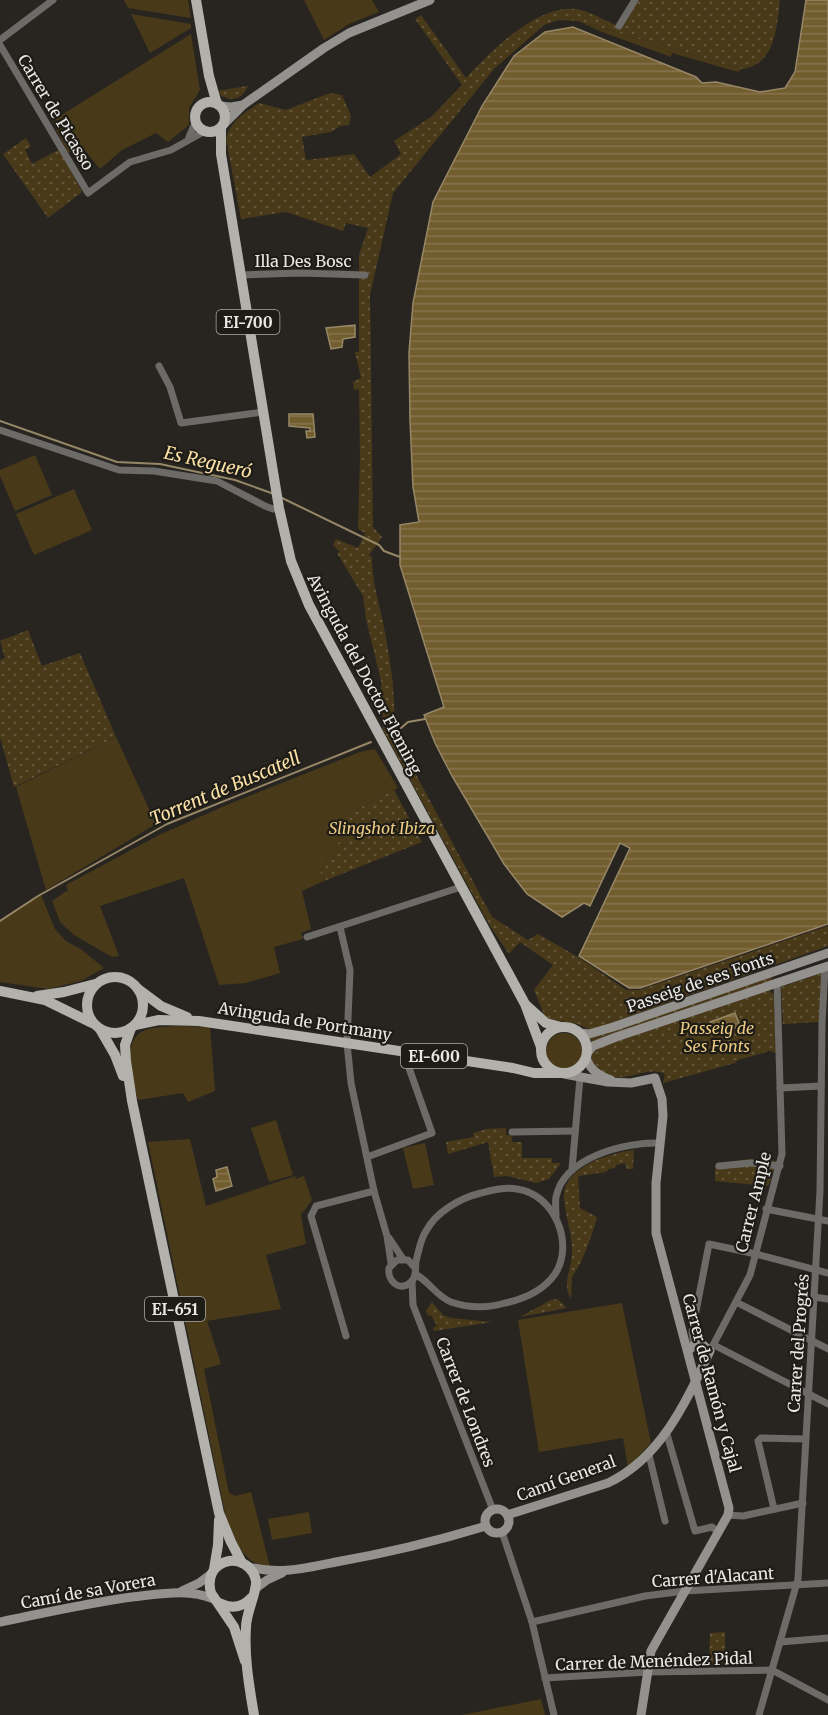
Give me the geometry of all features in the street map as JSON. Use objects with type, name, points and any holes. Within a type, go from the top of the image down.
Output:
[{"type":"main road","name":"Avinguda del Doctor Fleming","points":[[196,0],[209,76],[225,115],[222,126],[221,154],[277,499],[291,561],[309,604],[525,1004],[541,1049]]},
{"type":"main road","name":"Avinguda del Doctor Fleming","points":[[209,76],[205,103],[198,109],[196,121],[199,128],[206,131],[221,154]]},
{"type":"main road","points":[[205,103],[219,105]]},
{"type":"main road","points":[[206,131],[214,132],[222,126]]},
{"type":"main road","name":"EI-600","points":[[32,996],[54,994],[118,977],[131,982],[138,989]]},
{"type":"main road","points":[[95,984],[86,1004],[88,1015],[97,1027]]},
{"type":"main road","points":[[133,1027],[141,1017],[143,1008],[138,989]]},
{"type":"main road","name":"Avinguda de Portmany","points":[[138,989],[167,1009],[199,1021]]},
{"type":"main road","name":"EI-600","points":[[0,991],[32,996],[57,1005],[97,1027],[116,1033],[133,1027]]},
{"type":"main road","name":"Avinguda del Doctor Fleming","points":[[525,1004],[546,1023],[563,1027]]},
{"type":"main road","name":"Avinguda de Portmany","points":[[133,1027],[159,1020],[199,1021],[534,1073],[562,1074]]},
{"type":"main road","name":"EI-651","points":[[97,1027],[115,1055],[132,1101]]},
{"type":"main road","name":"EI-651","points":[[133,1027],[127,1037],[125,1053],[132,1101],[219,1514],[218,1545],[209,1587],[234,1627],[245,1661],[254,1715]]},
{"type":"main road","points":[[513,1068],[529,1065],[541,1049],[548,1033],[563,1027],[572,1028],[580,1033],[585,1040],[587,1055],[578,1069],[562,1074],[547,1066],[541,1049]]},
{"type":"main road","name":"EI-651","points":[[219,1514],[245,1565],[256,1581],[246,1626],[245,1661]]},
{"type":"main road","points":[[213,1572],[224,1562],[230,1561],[245,1565]]},
{"type":"main road","points":[[217,1601],[230,1607],[237,1607],[248,1602],[253,1593]]},
{"type":"street","points":[[0,40],[53,0]]},
{"type":"street","points":[[222,126],[243,105],[324,48],[349,33],[430,0]]},
{"type":"street","points":[[619,26],[635,0]]},
{"type":"street","name":"Carrer de Picasso","points":[[0,45],[88,193],[130,162],[171,150],[188,140]]},
{"type":"street","points":[[219,105],[243,105]]},
{"type":"street","points":[[188,140],[196,121]]},
{"type":"street","points":[[188,140],[206,131]]},
{"type":"street","name":"Illa Des Bosc","points":[[240,275],[300,273],[364,275]]},
{"type":"street","points":[[159,366],[170,387],[181,423],[263,412]]},
{"type":"street","points":[[0,430],[119,470],[154,471],[217,481],[265,506],[277,499]]},
{"type":"street","points":[[307,937],[461,887]]},
{"type":"street","points":[[340,927],[350,970],[347,1043],[351,1083],[374,1191],[387,1236],[391,1263],[389,1278],[396,1285],[407,1285],[414,1275],[426,1230],[440,1214],[456,1203],[476,1194],[501,1188],[518,1189],[544,1202],[556,1216]]},
{"type":"street","name":"Passeig de ses Fonts","points":[[580,1033],[589,1034],[613,1027],[828,954]]},
{"type":"street","points":[[815,958],[826,967]]},
{"type":"street","name":"Passeig de ses Fonts","points":[[587,1055],[593,1046],[601,1043],[826,967]]},
{"type":"street","name":"Carrer del Progrés","points":[[759,1715],[797,1586],[819,1219],[826,967]]},
{"type":"street","points":[[776,971],[777,982]]},
{"type":"street","name":"Carrer Ample","points":[[696,1380],[750,1275],[766,1209],[780,1166],[783,1145],[777,982]]},
{"type":"street","points":[[367,1157],[432,1133],[403,1051]]},
{"type":"street","points":[[587,1055],[589,1066],[595,1073],[619,1083]]},
{"type":"street","name":"Carrer de Ramón y Cajal","points":[[562,1074],[619,1083],[655,1078],[663,1107],[656,1183],[656,1233],[691,1348],[696,1380],[728,1498],[728,1515]]},
{"type":"street","points":[[572,1169],[580,1078]]},
{"type":"street","points":[[780,1088],[821,1086]]},
{"type":"street","points":[[512,1132],[575,1131]]},
{"type":"street","points":[[414,1275],[422,1278],[435,1292],[451,1302],[478,1307],[499,1305],[537,1292],[549,1281],[560,1264],[562,1242],[556,1216],[556,1197],[572,1169],[610,1150],[660,1143]]},
{"type":"street","points":[[719,1166],[751,1163],[780,1166]]},
{"type":"street","points":[[346,1336],[311,1216],[316,1206],[374,1191]]},
{"type":"street","points":[[766,1209],[828,1221]]},
{"type":"street","points":[[387,1236],[403,1259],[412,1264],[414,1275]]},
{"type":"street","points":[[828,1273],[709,1244],[691,1348],[704,1345],[712,1348],[828,1404]]},
{"type":"street","points":[[391,1263],[403,1259]]},
{"type":"street","name":"Carrer de Londres","points":[[413,1305],[414,1275]]},
{"type":"street","name":"Carrer de Londres","points":[[400,1286],[413,1305],[493,1510]]},
{"type":"street","points":[[814,1297],[828,1299]]},
{"type":"street","points":[[736,1302],[828,1349]]},
{"type":"street","points":[[692,1362],[704,1365]]},
{"type":"street","name":"Camí General","points":[[507,1515],[608,1483],[624,1475],[649,1455],[696,1380]]},
{"type":"street","points":[[666,1431],[694,1531],[712,1527],[718,1532]]},
{"type":"street","points":[[774,1509],[758,1442],[761,1438],[770,1437],[805,1439]]},
{"type":"street","points":[[649,1455],[665,1521]]},
{"type":"street","points":[[641,1715],[651,1651],[728,1515],[742,1516],[803,1503]]},
{"type":"street","points":[[493,1510],[501,1510],[507,1515],[508,1524],[502,1532],[492,1532],[486,1526],[486,1516],[493,1510]]},
{"type":"street","points":[[245,1565],[265,1571],[286,1571],[383,1554],[486,1526]]},
{"type":"street","points":[[502,1532],[532,1622],[554,1715]]},
{"type":"street","points":[[253,1593],[267,1580],[286,1571]]},
{"type":"street","name":"Camí de sa Vorera","points":[[180,1592],[199,1583],[213,1572]]},
{"type":"street","name":"Carrer d'Alacant","points":[[532,1622],[645,1596],[685,1591],[797,1586],[828,1582]]},
{"type":"street","name":"Camí de sa Vorera","points":[[0,1622],[98,1602],[180,1592],[200,1594],[217,1601]]},
{"type":"street","points":[[780,1642],[828,1638]]},
{"type":"street","name":"Carrer de Menéndez Pidal","points":[[545,1678],[648,1672],[772,1670],[828,1700]]},
{"type":"green space","points":[[124,0],[188,0],[191,18],[128,8]]},
{"type":"green space","points":[[304,0],[372,0],[379,12],[349,24],[324,40]]},
{"type":"green space","points":[[637,0],[780,0],[775,33],[767,53],[761,61],[741,69],[578,21],[559,20],[544,25],[494,69],[393,193],[370,295],[373,527],[382,537],[369,555],[372,557],[374,582],[390,660],[394,724],[399,730],[404,752],[492,917],[528,940],[538,934],[578,957],[626,990],[639,990],[828,926],[828,946],[591,1030],[577,1024],[549,1019],[544,1014],[534,990],[553,965],[520,942],[509,954],[490,926],[383,730],[381,681],[366,619],[363,596],[337,553],[340,552],[333,545],[336,539],[358,548],[365,533],[358,529],[359,389],[354,390],[353,382],[361,378],[355,352],[359,352],[359,255],[368,228],[346,223],[343,231],[286,212],[241,219],[226,139],[234,122],[259,103],[286,110],[330,93],[342,95],[351,116],[349,125],[340,126],[331,132],[302,137],[306,160],[354,154],[370,177],[401,154],[394,141],[431,117],[462,85],[415,19],[421,15],[466,78],[503,42],[534,20],[566,9],[581,10],[620,27]]},
{"type":"green space","points":[[131,14],[191,24],[191,28],[150,53]]},
{"type":"green space","points":[[578,21],[741,69],[738,72],[672,53],[671,57]]},
{"type":"green space","points":[[191,34],[200,90],[189,108],[189,125],[168,142],[156,133],[122,150],[100,169],[79,143],[68,153],[52,121]]},
{"type":"green space","points":[[248,86],[242,95],[234,99],[224,97],[216,91]]},
{"type":"green space","points":[[26,138],[31,146],[25,150],[32,164],[60,149],[82,192],[48,218],[3,154]]},
{"type":"green space","points":[[35,455],[52,495],[15,511],[0,476],[0,470]]},
{"type":"green space","points":[[74,489],[92,530],[34,555],[16,514]]},
{"type":"green space","points":[[28,630],[42,666],[80,653],[116,737],[14,787],[0,737],[0,660],[5,658],[0,641]]},
{"type":"green space","points":[[116,737],[156,824],[46,890],[16,787]]},
{"type":"green space","points":[[375,749],[398,788],[343,817],[342,827],[347,840],[335,857],[318,863],[324,881],[302,891],[311,929],[301,933],[303,939],[274,947],[280,973],[246,983],[219,985],[184,878],[100,906],[119,956],[112,957],[74,935],[60,922],[52,901],[68,890],[66,885],[159,835],[229,804],[360,752]]},
{"type":"green space","name":"Slingshot Ibiza","points":[[394,790],[422,842],[324,881],[317,863],[335,857],[338,843],[347,840],[342,827],[343,817]]},
{"type":"green space","points":[[41,895],[55,929],[66,941],[82,950],[104,968],[81,981],[48,989],[0,982],[0,920]]},
{"type":"green space","points":[[822,973],[819,1022],[783,1024],[781,987]]},
{"type":"green space","points":[[772,976],[772,982],[592,1043],[589,1037]]},
{"type":"green space","name":"Passeig de Ses Fonts","points":[[768,989],[774,995],[776,1053],[770,1051],[663,1083],[665,1074],[647,1072],[630,1076],[611,1076],[601,1072],[591,1063],[592,1053],[599,1045]]},
{"type":"green space","points":[[178,1026],[210,1027],[215,1091],[188,1102],[183,1093],[138,1100],[130,1064],[131,1046],[135,1038],[141,1032],[149,1029]]},
{"type":"green space","points":[[564,1033],[577,1038],[582,1051],[577,1064],[564,1069],[551,1064],[546,1051],[551,1038]]},
{"type":"green space","points":[[276,1120],[293,1175],[269,1182],[251,1128]]},
{"type":"green space","points":[[506,1128],[506,1135],[511,1135],[512,1142],[522,1142],[522,1158],[552,1158],[552,1163],[561,1163],[549,1179],[536,1183],[507,1176],[494,1177],[488,1142],[448,1154],[446,1142],[474,1137],[473,1133],[487,1129]]},
{"type":"green space","points":[[190,1139],[206,1206],[295,1176],[296,1179],[304,1176],[312,1200],[301,1215],[306,1244],[266,1255],[281,1309],[207,1321],[221,1364],[204,1369],[229,1493],[235,1496],[251,1492],[270,1567],[253,1562],[241,1550],[226,1518],[148,1142]]},
{"type":"green space","points":[[425,1143],[434,1185],[413,1189],[403,1148]]},
{"type":"green space","points":[[634,1150],[633,1169],[627,1169],[625,1163],[616,1165],[606,1172],[578,1176],[580,1208],[597,1217],[587,1248],[572,1277],[571,1299],[567,1287],[572,1243],[564,1199],[565,1188],[570,1178],[589,1164],[613,1154]]},
{"type":"green space","points":[[749,1159],[777,1161],[769,1185],[715,1181],[715,1165]]},
{"type":"green space","points":[[556,1299],[567,1308],[520,1317],[551,1300]]},
{"type":"green space","points":[[432,1302],[443,1315],[451,1318],[492,1322],[434,1331],[433,1328],[437,1326],[426,1311]]},
{"type":"green space","points":[[622,1303],[651,1443],[628,1467],[623,1438],[539,1452],[518,1320]]},
{"type":"green space","points":[[309,1512],[312,1533],[272,1540],[268,1519]]},
{"type":"green space","points":[[725,1632],[725,1666],[709,1666],[710,1633]]},
{"type":"green space","points":[[541,1699],[545,1715],[462,1715]]},
{"type":"shaded area","points":[[806,0],[828,0],[828,924],[640,988],[629,988],[579,956],[630,848],[620,843],[590,906],[584,903],[562,917],[527,894],[504,864],[452,776],[424,715],[444,707],[400,565],[400,525],[419,522],[413,487],[410,420],[409,353],[413,303],[433,202],[482,106],[514,56],[545,32],[573,27],[696,77],[702,83],[716,82],[760,92],[785,88],[795,72]]},
{"type":"shaded area","points":[[355,325],[355,337],[343,339],[342,347],[331,349],[326,328]]},
{"type":"shaded area","points":[[289,414],[313,414],[315,437],[307,438],[306,431],[310,431],[310,428],[289,426]]},
{"type":"shaded area","points":[[735,1013],[740,1026],[715,1035],[710,1022]]},
{"type":"shaded area","points":[[227,1167],[232,1186],[216,1191],[213,1179],[217,1177],[216,1170]]},
{"type":"waterway","name":"Es Regueró","points":[[0,421],[117,462],[160,464],[235,480],[274,494]]},
{"type":"waterway","name":"Es Regueró","points":[[282,498],[400,557]]},
{"type":"waterway","name":"Torrent de Buscatell","points":[[401,728],[408,722],[425,719]]},
{"type":"waterway","name":"Torrent de Buscatell","points":[[0,921],[38,896],[167,824],[371,742]]}]
